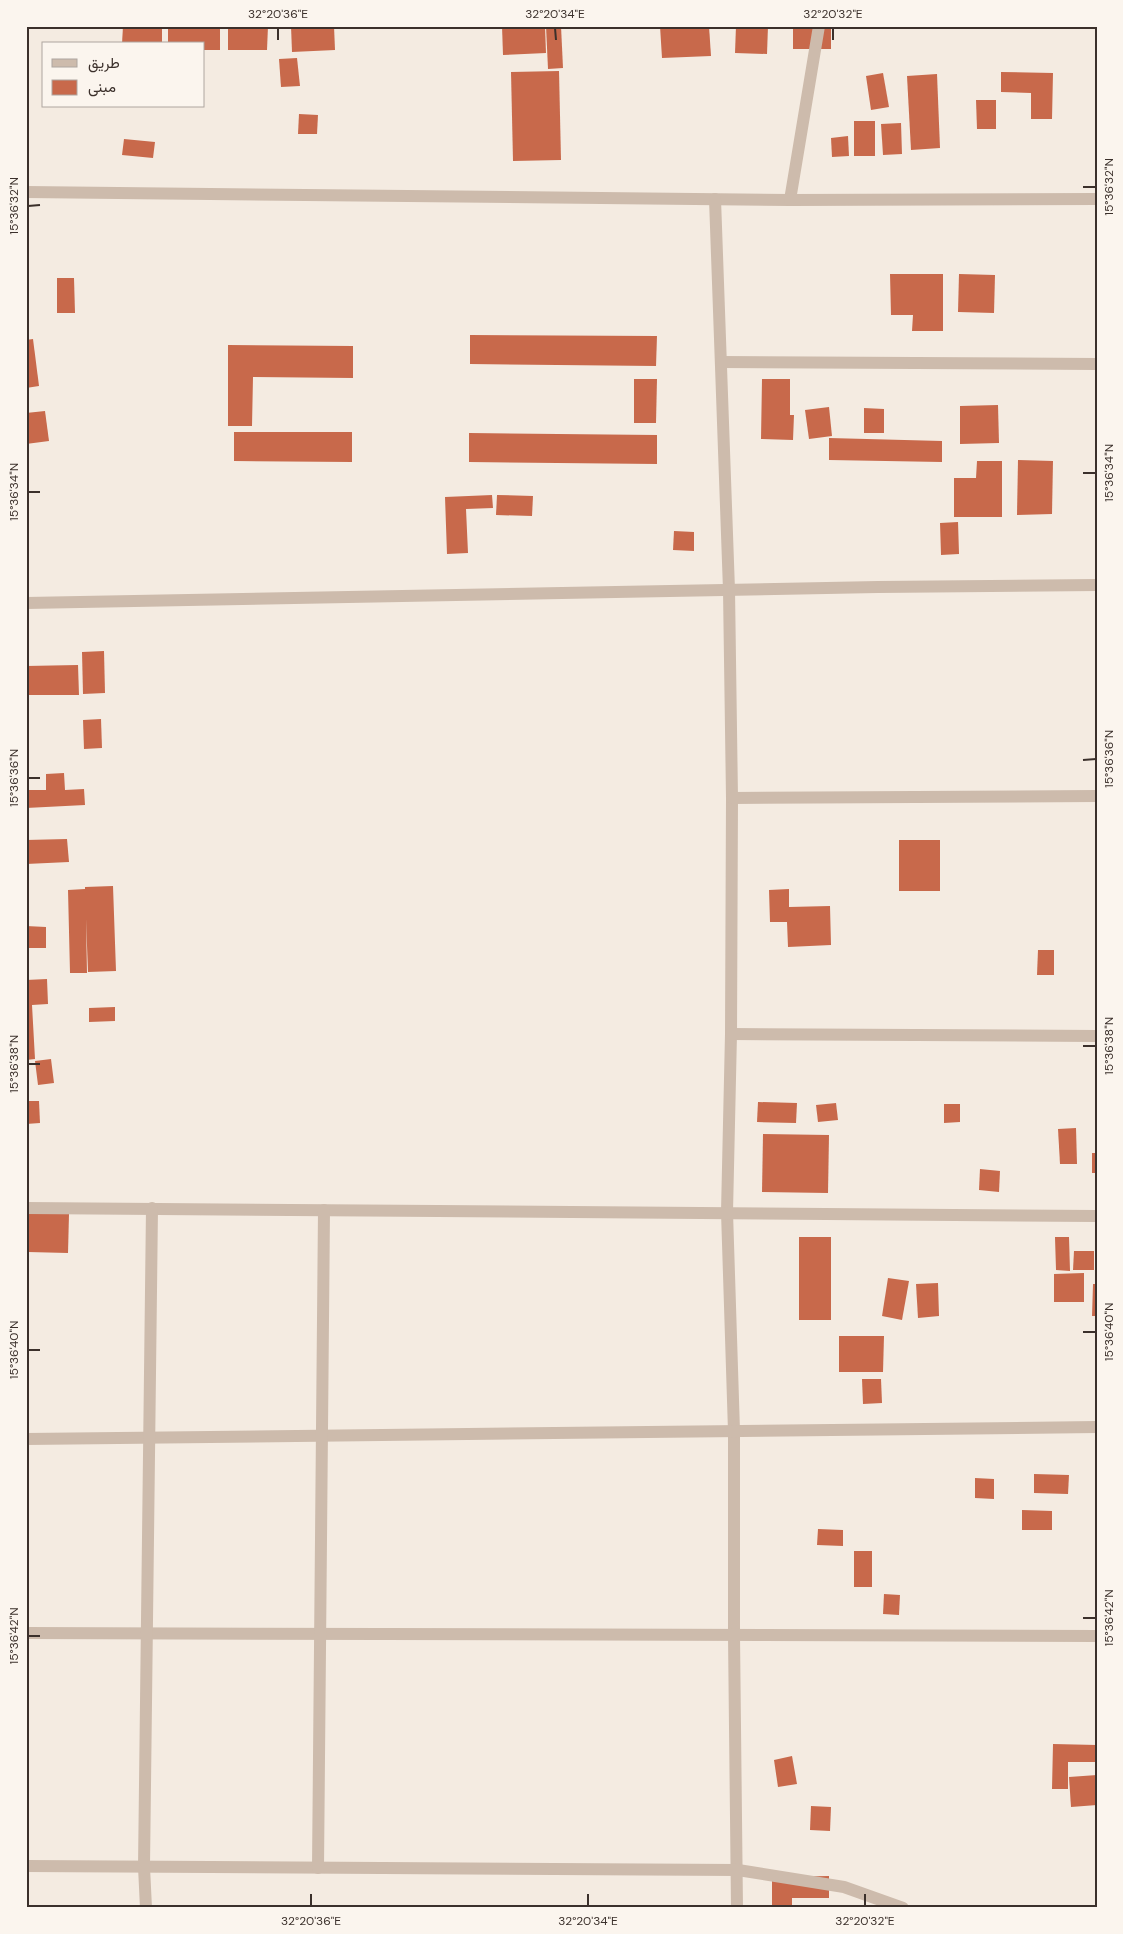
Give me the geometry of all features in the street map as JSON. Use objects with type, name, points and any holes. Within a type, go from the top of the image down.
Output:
[{"type":"street","points":[[790,200],[819,26]]},
{"type":"street","points":[[26,192],[790,200],[1097,199]]},
{"type":"street","points":[[715,199],[729,590],[732,798],[732,1034],[727,1212],[734,1431],[737,1908]]},
{"type":"street","points":[[721,362],[1097,364]]},
{"type":"street","points":[[26,603],[1097,585]]},
{"type":"street","points":[[732,798],[1097,796]]},
{"type":"street","points":[[732,1034],[1097,1036]]},
{"type":"street","points":[[26,1208],[1097,1216]]},
{"type":"street","points":[[146,1908],[144,1867],[152,1208]]},
{"type":"street","points":[[318,1868],[324,1210]]},
{"type":"street","points":[[26,1438],[1097,1427]]},
{"type":"street","points":[[26,1633],[1097,1636]]},
{"type":"street","points":[[26,1866],[738,1870],[844,1887],[903,1908]]},
{"type":"building","points":[[123,26],[162,26],[162,42],[122,42]]},
{"type":"building","points":[[168,26],[220,26],[220,50],[205,50],[205,42],[168,42]]},
{"type":"building","points":[[228,26],[268,26],[267,50],[228,50]]},
{"type":"building","points":[[291,26],[334,26],[335,50],[292,52]]},
{"type":"building","points":[[502,26],[545,26],[546,53],[503,55]]},
{"type":"building","points":[[546,26],[561,26],[563,68],[548,69]]},
{"type":"building","points":[[660,26],[709,26],[711,56],[662,58]]},
{"type":"building","points":[[736,26],[768,26],[767,54],[735,53]]},
{"type":"building","points":[[793,26],[831,26],[831,49],[793,49]]},
{"type":"building","points":[[297,58],[300,86],[281,87],[279,59]]},
{"type":"building","points":[[559,71],[561,160],[513,161],[511,72]]},
{"type":"building","points":[[1001,72],[1053,73],[1052,119],[1031,119],[1031,93],[1001,92]]},
{"type":"building","points":[[883,73],[889,107],[871,110],[866,76]]},
{"type":"building","points":[[937,74],[940,148],[911,150],[907,76]]},
{"type":"building","points":[[976,100],[996,100],[996,129],[977,129]]},
{"type":"building","points":[[299,114],[318,115],[317,134],[298,134]]},
{"type":"building","points":[[854,121],[875,121],[875,156],[854,156]]},
{"type":"building","points":[[901,123],[902,154],[883,155],[881,124]]},
{"type":"building","points":[[848,136],[849,156],[832,157],[831,138]]},
{"type":"building","points":[[124,139],[155,142],[153,158],[122,155]]},
{"type":"building","points":[[890,274],[943,274],[943,331],[912,331],[913,315],[891,315]]},
{"type":"building","points":[[959,274],[995,275],[994,313],[958,312]]},
{"type":"building","points":[[57,278],[74,278],[75,313],[57,313]]},
{"type":"building","points":[[470,335],[657,336],[656,366],[470,364]]},
{"type":"building","points":[[33,339],[39,386],[26,388],[26,340]]},
{"type":"building","points":[[228,345],[353,346],[353,378],[253,377],[252,426],[228,426]]},
{"type":"building","points":[[634,379],[657,379],[656,423],[634,423]]},
{"type":"building","points":[[762,379],[790,379],[790,415],[794,415],[793,440],[761,439]]},
{"type":"building","points":[[998,405],[999,443],[960,444],[960,406]]},
{"type":"building","points":[[829,407],[832,436],[809,439],[805,410]]},
{"type":"building","points":[[864,408],[884,409],[884,433],[864,433]]},
{"type":"building","points":[[45,411],[49,441],[26,444],[26,413]]},
{"type":"building","points":[[234,432],[352,432],[352,462],[234,461]]},
{"type":"building","points":[[469,433],[657,435],[657,464],[469,462]]},
{"type":"building","points":[[829,438],[942,441],[942,462],[829,460]]},
{"type":"building","points":[[1018,460],[1053,461],[1052,514],[1017,515]]},
{"type":"building","points":[[977,461],[1002,461],[1002,517],[954,517],[954,478],[976,478]]},
{"type":"building","points":[[492,495],[493,508],[466,509],[468,553],[447,554],[445,497]]},
{"type":"building","points":[[497,495],[533,496],[532,516],[496,515]]},
{"type":"building","points":[[958,522],[959,554],[941,555],[940,523]]},
{"type":"building","points":[[674,531],[694,532],[694,551],[673,550]]},
{"type":"building","points":[[104,651],[105,693],[83,694],[82,652]]},
{"type":"building","points":[[78,665],[79,695],[26,695],[26,666]]},
{"type":"building","points":[[101,719],[102,748],[84,749],[83,720]]},
{"type":"building","points":[[64,773],[65,790],[84,789],[85,805],[26,808],[26,790],[46,790],[46,774]]},
{"type":"building","points":[[67,839],[69,862],[26,864],[26,840]]},
{"type":"building","points":[[899,840],[940,840],[940,891],[899,891]]},
{"type":"building","points":[[113,886],[116,971],[88,972],[86,919],[87,973],[70,973],[68,890]]},
{"type":"building","points":[[789,889],[789,907],[830,906],[831,945],[788,947],[787,922],[770,922],[769,890]]},
{"type":"building","points":[[26,926],[46,927],[46,948],[26,948]]},
{"type":"building","points":[[1038,950],[1054,950],[1054,975],[1037,975]]},
{"type":"building","points":[[47,979],[48,1004],[32,1005],[35,1059],[26,1060],[26,980]]},
{"type":"building","points":[[115,1007],[115,1021],[89,1022],[89,1008]]},
{"type":"building","points":[[51,1059],[54,1083],[38,1085],[35,1061]]},
{"type":"building","points":[[26,1101],[39,1101],[40,1123],[26,1124]]},
{"type":"building","points":[[758,1102],[797,1103],[796,1123],[757,1122]]},
{"type":"building","points":[[836,1103],[838,1120],[818,1122],[816,1105]]},
{"type":"building","points":[[944,1104],[960,1104],[960,1122],[944,1123]]},
{"type":"building","points":[[1076,1128],[1077,1164],[1060,1164],[1058,1129]]},
{"type":"building","points":[[763,1134],[829,1135],[828,1193],[762,1192]]},
{"type":"building","points":[[1092,1153],[1097,1153],[1097,1173],[1092,1173]]},
{"type":"building","points":[[980,1169],[1000,1171],[999,1192],[979,1190]]},
{"type":"building","points":[[29,1214],[69,1214],[68,1253],[28,1252]]},
{"type":"building","points":[[799,1237],[831,1237],[831,1320],[799,1320]]},
{"type":"building","points":[[1055,1237],[1069,1237],[1070,1271],[1056,1270]]},
{"type":"building","points":[[1074,1251],[1094,1251],[1094,1270],[1073,1270]]},
{"type":"building","points":[[1084,1273],[1084,1302],[1054,1302],[1054,1274]]},
{"type":"building","points":[[888,1278],[909,1281],[902,1320],[882,1316]]},
{"type":"building","points":[[938,1283],[939,1316],[918,1318],[916,1284]]},
{"type":"building","points":[[1093,1284],[1097,1284],[1097,1316],[1092,1316]]},
{"type":"building","points":[[839,1336],[884,1336],[883,1372],[839,1372]]},
{"type":"building","points":[[862,1379],[881,1379],[882,1403],[863,1404]]},
{"type":"building","points":[[1034,1474],[1069,1475],[1068,1494],[1034,1493]]},
{"type":"building","points":[[975,1478],[994,1479],[994,1499],[975,1498]]},
{"type":"building","points":[[1022,1510],[1052,1511],[1052,1530],[1022,1530]]},
{"type":"building","points":[[818,1529],[843,1530],[843,1546],[817,1545]]},
{"type":"building","points":[[854,1551],[872,1551],[872,1587],[854,1587]]},
{"type":"building","points":[[884,1594],[900,1595],[899,1615],[883,1614]]},
{"type":"building","points":[[1053,1744],[1097,1745],[1097,1762],[1068,1762],[1068,1789],[1052,1789]]},
{"type":"building","points":[[792,1756],[797,1784],[778,1787],[774,1760]]},
{"type":"building","points":[[1097,1775],[1097,1805],[1071,1807],[1069,1777]]},
{"type":"building","points":[[811,1806],[831,1807],[830,1831],[810,1830]]},
{"type":"building","points":[[829,1876],[829,1898],[792,1898],[792,1908],[772,1908],[772,1877]]}]
